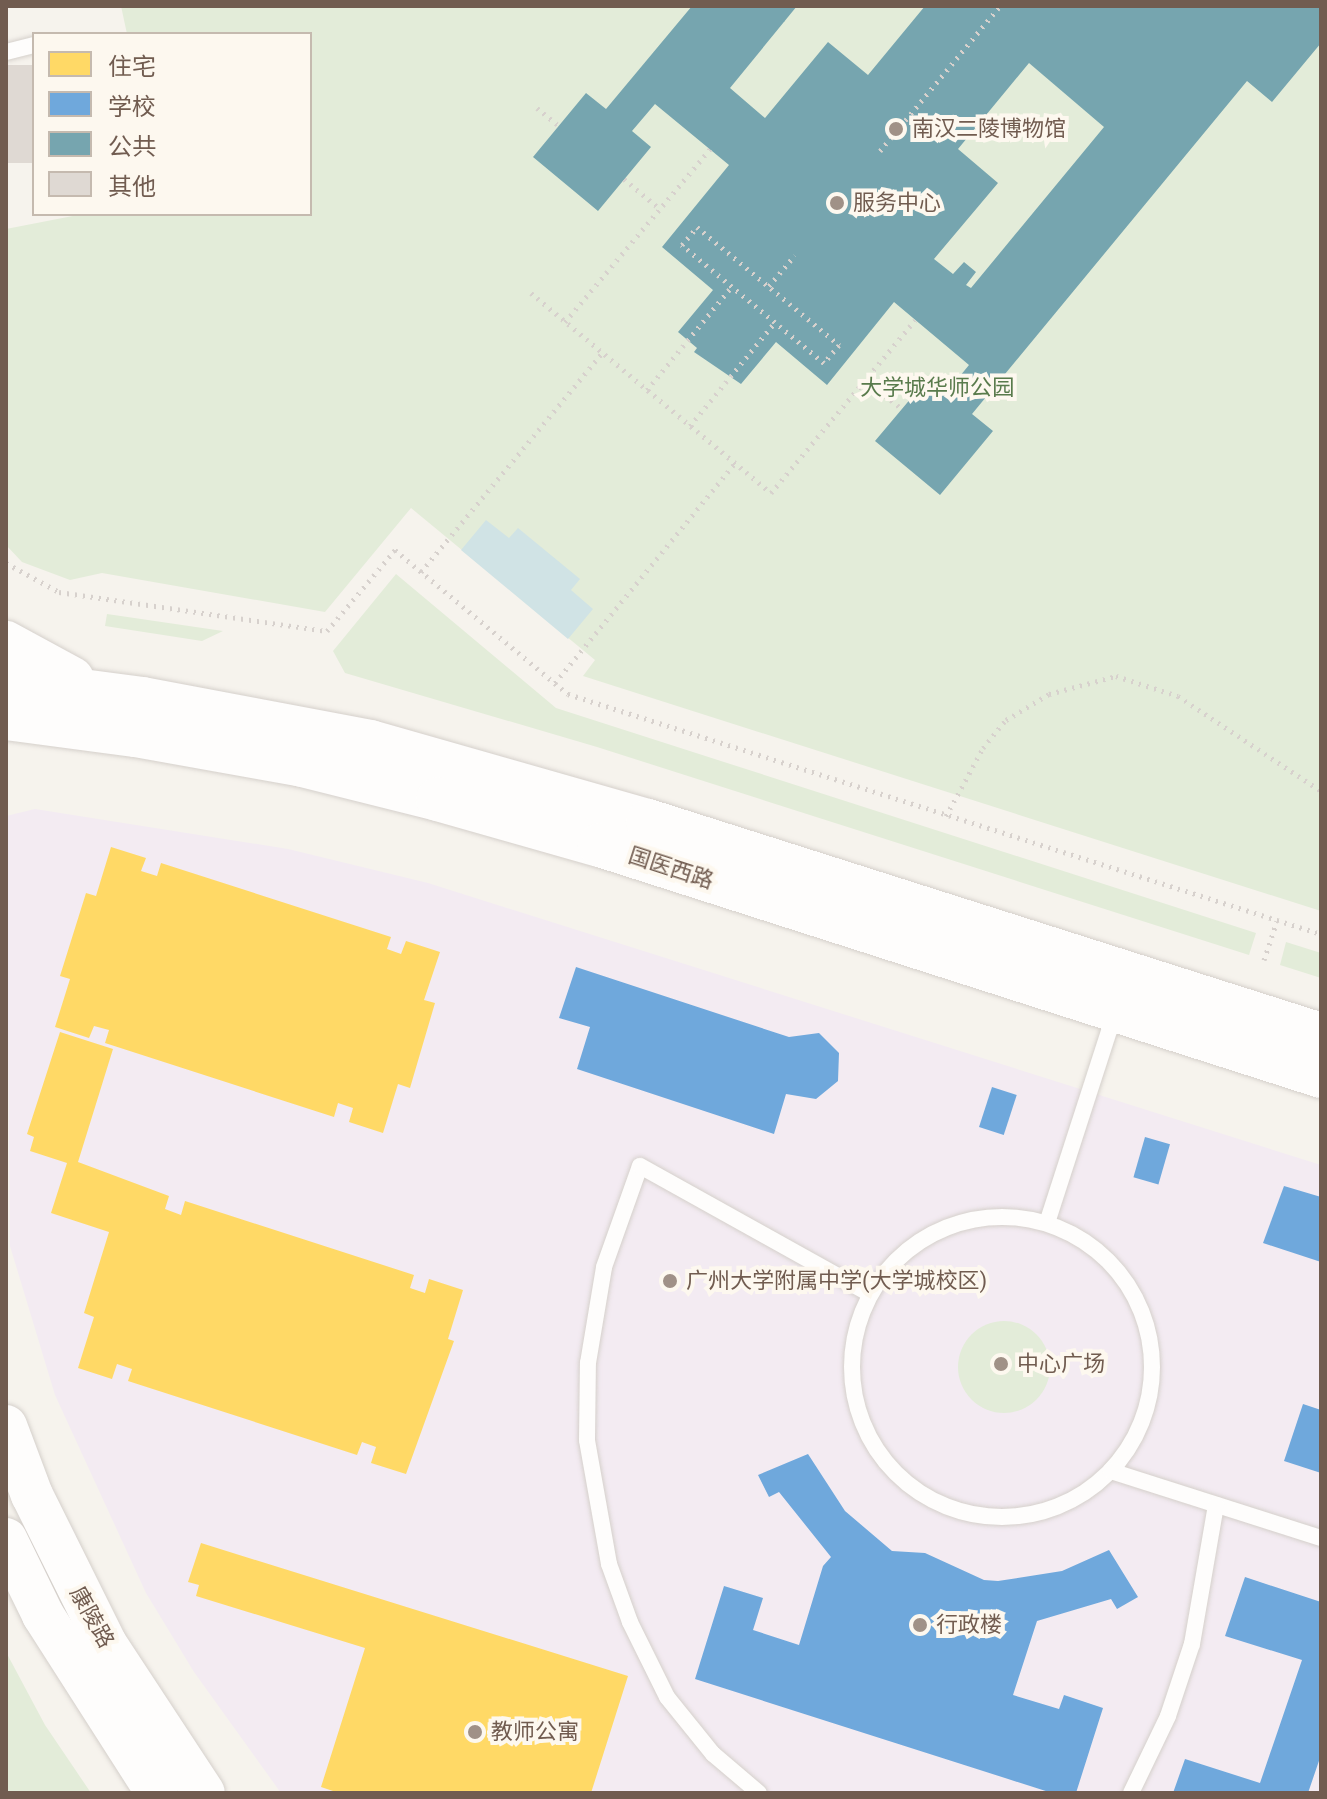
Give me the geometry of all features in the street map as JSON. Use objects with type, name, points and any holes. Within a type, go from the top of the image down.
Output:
[{"type":"main road","points":[[6,643],[103,693]]},
{"type":"main road","name":"国医西路","points":[[6,681],[103,693],[370,742],[467,768],[1121,992],[1321,1076]]},
{"type":"main road","name":"国医西路","points":[[6,718],[149,737],[396,787],[1121,992],[1321,1035]]},
{"type":"street","name":"康陵路","points":[[6,1426],[32,1495],[99,1632],[204,1793]]},
{"type":"street","name":"康陵路","points":[[6,1539],[51,1628],[157,1793]]},
{"type":"lane","points":[[6,52],[32,46]]},
{"type":"lane","points":[[1047,1223],[1121,992]]},
{"type":"lane","points":[[759,1793],[713,1754],[667,1697],[630,1622],[609,1564],[587,1440],[588,1363],[604,1267],[640,1166],[870,1294]]},
{"type":"lane","points":[[996,1216],[1047,1223],[1076,1236],[1117,1269],[1134,1296],[1149,1335],[1152,1377],[1147,1408],[1135,1437],[1111,1471],[1068,1502],[1009,1517],[961,1512],[910,1486],[875,1447],[855,1398],[853,1346],[870,1294],[901,1254],[948,1226],[996,1216]]},
{"type":"lane","points":[[1111,1471],[1321,1538]]},
{"type":"lane","points":[[1131,1793],[1168,1716],[1192,1644],[1216,1505]]},
{"type":"path","points":[[880,151],[1000,6]]},
{"type":"path","points":[[537,108],[559,126]]},
{"type":"path","points":[[565,322],[710,149]]},
{"type":"path","points":[[624,179],[660,209]]},
{"type":"path","points":[[697,227],[769,286],[839,345],[824,363],[682,245],[697,227]]},
{"type":"path","points":[[769,286],[795,255]]},
{"type":"path","points":[[647,390],[732,286]]},
{"type":"path","points":[[531,293],[771,493],[915,320]]},
{"type":"path","points":[[690,426],[775,322]]},
{"type":"path","points":[[421,572],[602,353]]},
{"type":"path","points":[[866,380],[902,409]]},
{"type":"path","points":[[555,683],[735,463]]},
{"type":"path","points":[[6,563],[59,592],[327,631],[395,550],[568,694],[1321,934]]},
{"type":"path","points":[[946,816],[983,748],[1006,720],[1049,694],[1116,676],[1178,696],[1321,791]]},
{"type":"path","points":[[1264,960],[1277,921]]},
{"type":"shaded area","points":[[486,520],[509,538],[518,528],[580,579],[571,590],[593,609],[568,639],[461,550]]},
{"type":"shaded area","name":"广州大学附属中学(大学城校区)","points":[[35,809],[288,849],[428,883],[1321,1165],[1321,1793],[281,1793],[194,1672],[146,1593],[55,1395],[10,1246],[6,816]]},
{"type":"green space","name":"大学城华师公园","points":[[121,6],[1321,6],[1321,911],[583,676],[595,660],[411,508],[325,612],[102,573],[70,580],[22,562],[6,545],[6,229],[73,216],[312,216],[312,32],[127,32]]},
{"type":"green space","points":[[396,574],[556,708],[1256,933],[1249,955],[597,747],[345,673],[333,651]]},
{"type":"green space","points":[[107,614],[223,631],[202,641],[105,626]]},
{"type":"green space","points":[[1286,942],[1321,953],[1321,978],[1280,965]]},
{"type":"green space","points":[[1004,1321],[1022,1324],[1037,1334],[1047,1349],[1050,1367],[1047,1385],[1037,1400],[1022,1410],[1004,1413],[986,1410],[971,1400],[961,1385],[958,1367],[961,1349],[971,1334],[986,1324]]},
{"type":"green space","points":[[6,1652],[45,1725],[91,1793],[6,1793]]},
{"type":"building: 住宅","points":[[111,847],[146,858],[141,871],[157,876],[161,863],[391,937],[387,949],[401,954],[406,941],[440,952],[424,1000],[435,1003],[410,1088],[398,1084],[383,1133],[349,1122],[353,1108],[338,1103],[334,1117],[105,1043],[109,1030],[94,1026],[89,1038],[55,1027],[70,979],[60,976],[86,893],[96,896]]},
{"type":"building: 住宅","points":[[60,1032],[113,1049],[78,1162],[169,1196],[165,1209],[181,1215],[185,1201],[414,1275],[410,1288],[425,1293],[429,1279],[463,1290],[448,1339],[454,1341],[406,1474],[371,1463],[376,1447],[362,1442],[357,1455],[128,1381],[132,1369],[117,1364],[112,1379],[78,1368],[94,1317],[84,1313],[109,1232],[51,1213],[67,1163],[30,1151],[34,1137],[27,1134]]},
{"type":"building: 住宅","name":"教师公寓","points":[[201,1543],[628,1676],[591,1793],[339,1793],[321,1787],[365,1648],[196,1596],[199,1585],[188,1582]]},
{"type":"building: 学校","points":[[576,967],[789,1037],[819,1033],[839,1053],[838,1081],[816,1099],[786,1094],[774,1134],[577,1069],[590,1027],[559,1018]]},
{"type":"building: 学校","points":[[992,1087],[1017,1095],[1004,1135],[979,1127]]},
{"type":"building: 学校","points":[[1145,1137],[1170,1144],[1158,1185],[1133,1177]]},
{"type":"building: 学校","points":[[1284,1186],[1321,1197],[1321,1262],[1263,1243]]},
{"type":"building: 学校","points":[[1303,1404],[1321,1410],[1321,1473],[1284,1461]]},
{"type":"building: 学校","name":"行政楼","points":[[808,1454],[845,1511],[892,1551],[925,1553],[984,1580],[998,1581],[1062,1571],[1109,1550],[1138,1597],[1117,1609],[1111,1599],[1037,1621],[1013,1695],[1059,1709],[1064,1695],[1103,1708],[1076,1793],[1052,1793],[695,1679],[724,1586],[763,1598],[753,1630],[799,1645],[823,1566],[831,1557],[779,1492],[769,1497],[758,1475]]},
{"type":"building: 学校","points":[[1245,1577],[1321,1602],[1321,1755],[1308,1793],[1173,1793],[1185,1759],[1260,1783],[1302,1660],[1225,1636]]},
{"type":"building: 公共","points":[[692,6],[797,6],[730,88],[765,118],[828,42],[868,75],[925,6],[1321,6],[1321,43],[1272,102],[1247,81],[972,414],[993,431],[940,495],[875,441],[928,378],[946,393],[969,365],[894,302],[827,385],[776,342],[741,384],[694,352],[697,348],[678,332],[713,290],[662,247],[729,165],[655,104],[632,131],[651,147],[598,211],[533,157],[586,93],[606,109]],"holes":[[[1029,63],[1104,127],[971,288],[966,285],[976,272],[964,262],[953,274],[934,259],[998,183],[958,149]]]},
{"type":"building: 其他","points":[[6,65],[32,65],[32,163],[6,163]]},
{"type":"place","name":"南汉二陵博物馆","points":[[896,129]]},
{"type":"place","name":"服务中心","points":[[837,203]]},
{"type":"place","name":"广州大学附属中学(大学城校区)","points":[[670,1281]]},
{"type":"place","name":"中心广场","points":[[1001,1364]]},
{"type":"place","name":"行政楼","points":[[920,1625]]},
{"type":"place","name":"教师公寓","points":[[475,1732]]}]
